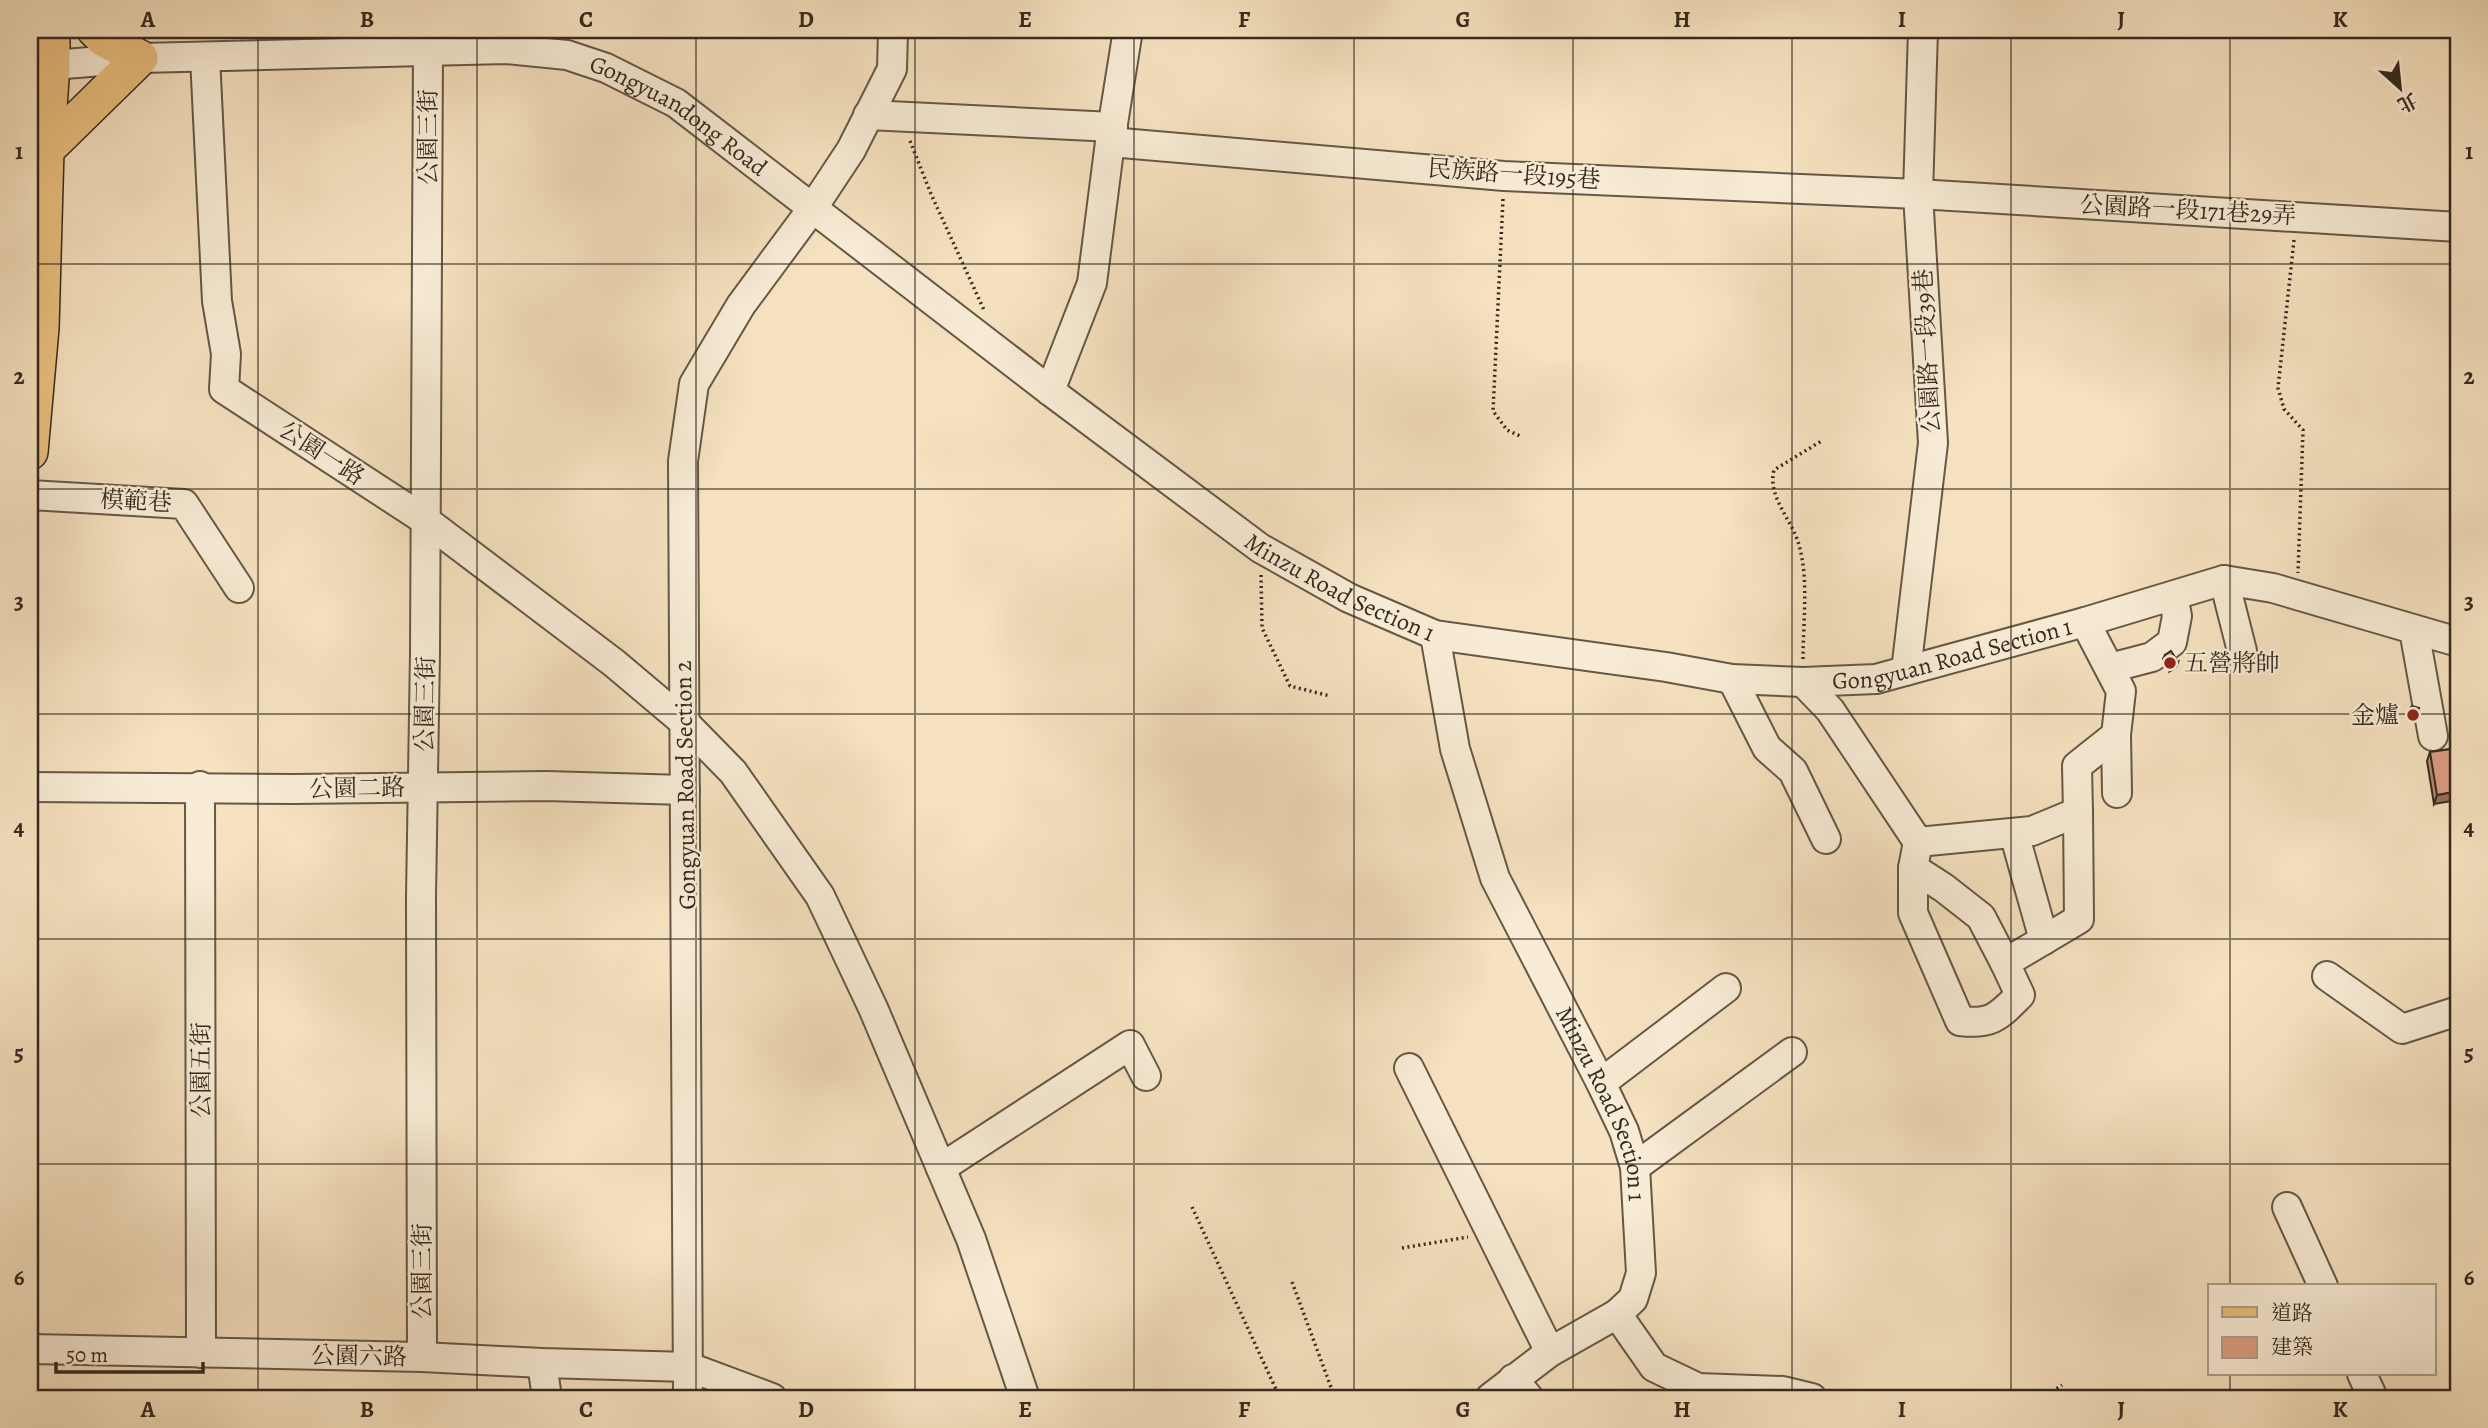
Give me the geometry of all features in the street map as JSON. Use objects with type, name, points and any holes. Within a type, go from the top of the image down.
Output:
[{"type":"main road","points":[[30,452],[41,328],[46,150],[41,61],[52,30]]},
{"type":"main road","points":[[46,150],[140,58],[104,39],[95,30]]},
{"type":"street","points":[[812,209],[851,150],[892,69],[893,30]]},
{"type":"street","points":[[1050,391],[1092,283],[1128,30]]},
{"type":"street","name":"公園路一段39巷","points":[[1906,671],[1933,443],[1918,194],[1923,30]]},
{"type":"street","name":"Gongyuandong Road","points":[[41,61],[506,49],[567,55],[606,68],[676,103],[812,209]]},
{"type":"street","name":"公園三街","points":[[422,1357],[421,925],[428,51]]},
{"type":"street","name":"公園一路","points":[[205,57],[217,301],[226,354],[223,389],[425,520],[614,663],[684,722],[733,772],[820,895],[873,1008],[971,1239],[1025,1398]]},
{"type":"street","name":"民族路一段195巷","points":[[868,115],[1112,134],[1504,176],[1918,194]]},
{"type":"street","name":"公園路一段171巷29弄","points":[[1918,194],[2458,227]]},
{"type":"street","name":"Minzu Road Section 1","points":[[812,209],[1260,548],[1349,598],[1435,635],[1455,749],[1495,878],[1601,1083],[1624,1131],[1635,1167],[1642,1273],[1633,1299],[1617,1314]]},
{"type":"street","name":"Gongyuan Road Section 2","points":[[688,1398],[683,461],[694,384],[741,305],[812,209]]},
{"type":"street","name":"模範巷","points":[[30,495],[184,503],[239,588]]},
{"type":"street","points":[[2224,580],[2242,650]]},
{"type":"street","name":"Gongyuan Road Section 1","points":[[1435,635],[1666,667],[1732,679],[1803,682],[1876,679],[2085,622],[2224,580],[2273,588],[2458,642]]},
{"type":"street","points":[[2110,668],[2152,657],[2172,642],[2177,616],[2173,596]]},
{"type":"street","points":[[2085,622],[2121,691],[2116,735],[2116,793]]},
{"type":"street","points":[[2414,630],[2433,736]]},
{"type":"street","points":[[1732,679],[1767,748],[1793,771],[1826,839]]},
{"type":"street","points":[[1803,682],[1829,710],[1915,855],[1944,888],[1981,917],[2020,995],[2000,1016],[1981,1024],[1960,1021],[1913,913],[1915,855]]},
{"type":"street","points":[[2005,963],[2079,919],[2077,766],[2116,735]]},
{"type":"street","name":"公園二路","points":[[30,786],[294,789],[546,786],[685,790]]},
{"type":"street","name":"公園五街","points":[[200,786],[201,1353]]},
{"type":"street","points":[[1915,855],[2032,831],[2078,811]]},
{"type":"street","points":[[2014,833],[2044,940]]},
{"type":"street","points":[[2327,976],[2402,1030],[2458,1011]]},
{"type":"street","points":[[1601,1083],[1726,988]]},
{"type":"street","points":[[941,1168],[1130,1045],[1146,1076]]},
{"type":"street","points":[[1635,1167],[1792,1052]]},
{"type":"street","points":[[1409,1068],[1550,1352]]},
{"type":"street","points":[[2287,1207],[2322,1284]]},
{"type":"street","points":[[1490,1398],[1521,1389],[1550,1352],[1617,1314],[1654,1367],[1698,1388],[1783,1391],[1812,1398]]},
{"type":"street","name":"公園六路","points":[[30,1349],[422,1357],[689,1367],[772,1398]]},
{"type":"street","points":[[541,1363],[547,1398]]},
{"type":"street","points":[[2363,1376],[2373,1398]]},
{"type":"path","points":[[900,116],[931,194],[988,319]]},
{"type":"path","points":[[1504,176],[1493,411],[1507,430],[1522,437]]},
{"type":"path","points":[[2296,217],[2278,388],[2284,410],[2303,430],[2297,595]]},
{"type":"path","points":[[1803,682],[1803,570],[1799,543],[1771,483],[1774,470],[1823,440]]},
{"type":"path","points":[[1260,548],[1262,628],[1290,686],[1330,696]]},
{"type":"path","points":[[1192,1207],[1280,1398]]},
{"type":"path","points":[[1402,1248],[1490,1233]]},
{"type":"path","points":[[1292,1282],[1335,1398]]},
{"type":"path","points":[[2043,1398],[2062,1385]]},
{"type":"building","points":[[2171,651],[2178,662],[2172,666],[2165,655]]},
{"type":"building","points":[[2412,706],[2419,708],[2417,715],[2410,715]]},
{"type":"building","points":[[2458,748],[2458,791],[2437,795],[2430,752]]},
{"type":"place","name":"五營將帥","points":[[2170,663]]},
{"type":"place","name":"金爐","points":[[2413,715]]}]
